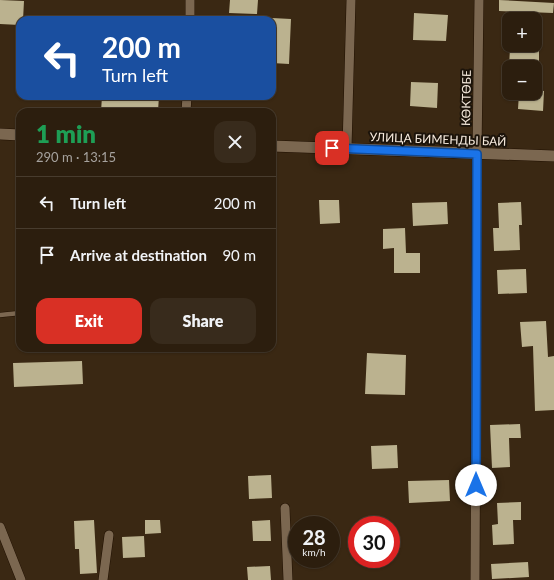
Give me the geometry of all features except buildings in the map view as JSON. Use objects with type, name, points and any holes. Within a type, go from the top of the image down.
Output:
[{"type":"street","points":[[190,0],[190,16]]},
{"type":"street","points":[[347,148],[351,0]]},
{"type":"street","name":"КӨКТӨБЕ","points":[[475,580],[479,0]]},
{"type":"street","points":[[0,134],[16,135]]},
{"type":"street","name":"УЛИЦА БИМЕНДЫ БАЙ","points":[[276,146],[554,156]]},
{"type":"street","points":[[285,508],[288,580]]},
{"type":"street","points":[[0,527],[21,580]]},
{"type":"street","points":[[103,580],[109,535]]},
{"type":"lane","points":[[0,315],[16,313]]},
{"type":"route","points":[[332,148],[477,154],[476,485]]}]
